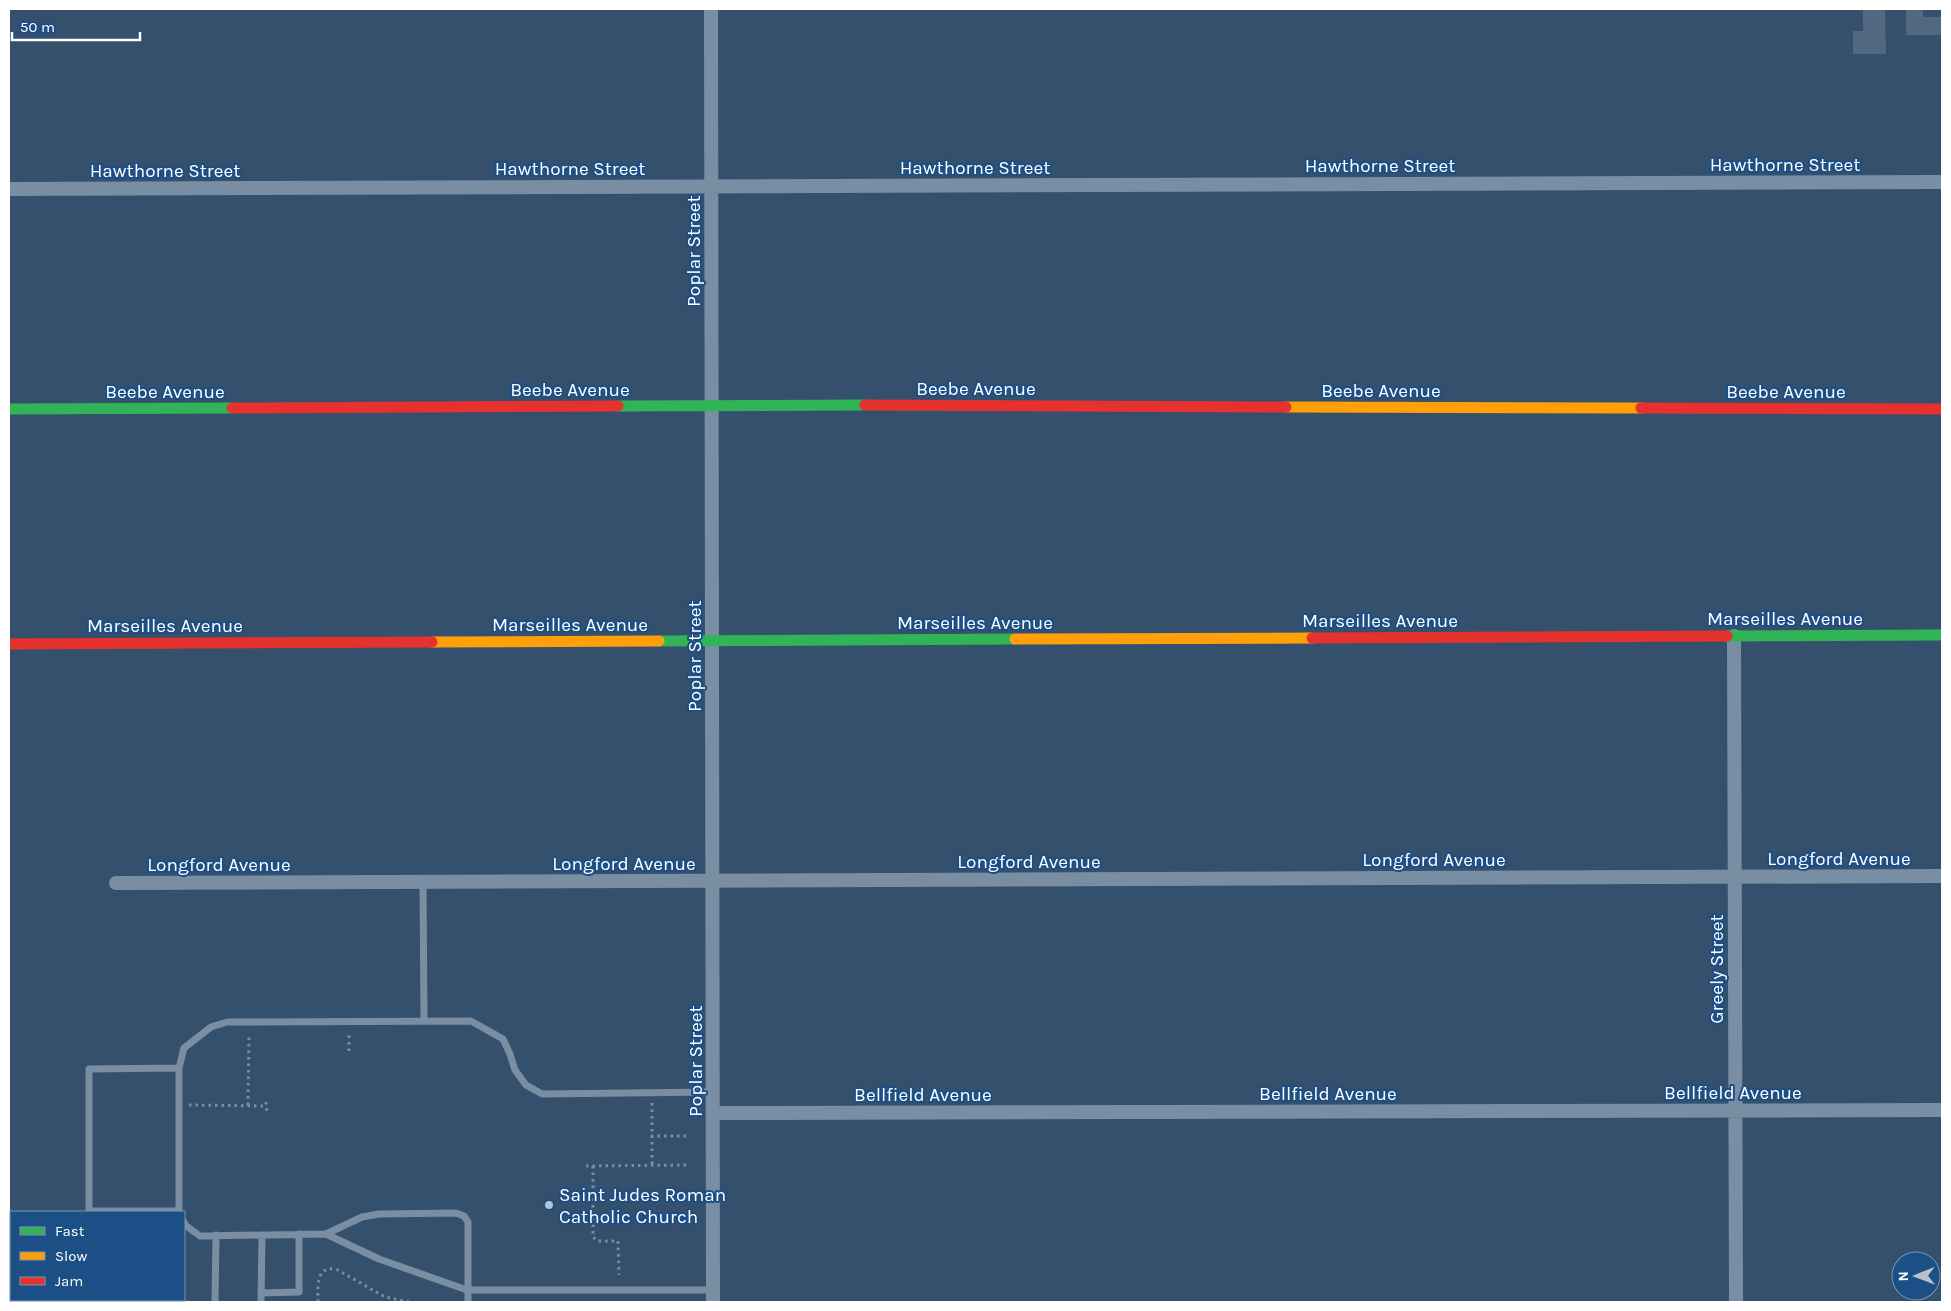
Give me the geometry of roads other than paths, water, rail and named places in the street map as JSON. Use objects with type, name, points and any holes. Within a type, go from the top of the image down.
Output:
[{"type":"street","name":"Poplar Street","points":[[711,9],[713,1296]]},
{"type":"street","name":"Hawthorne Street","points":[[9,190],[1942,182]]},
{"type":"street","name":"Beebe Avenue","points":[[9,409],[712,405],[1942,408]]},
{"type":"street","name":"Marseilles Avenue","points":[[9,644],[1942,635]]},
{"type":"street","name":"Greely Street","points":[[1734,636],[1736,1302]]},
{"type":"street","name":"Longford Avenue","points":[[116,883],[1942,876]]},
{"type":"street","name":"Bellfield Avenue","points":[[713,1113],[1942,1110]]},
{"type":"lane","points":[[423,882],[424,1020]]},
{"type":"lane","points":[[179,1211],[179,1068],[184,1048],[211,1027],[227,1022],[471,1021],[503,1039],[515,1070],[526,1085],[542,1094],[713,1092]]},
{"type":"lane","points":[[134,1211],[89,1210],[89,1069],[179,1068]]},
{"type":"lane","points":[[326,1234],[362,1217],[379,1214],[456,1214],[464,1216],[468,1222],[468,1302]]},
{"type":"lane","points":[[185,1225],[200,1236],[326,1234],[379,1259],[468,1290],[713,1296]]},
{"type":"lane","points":[[261,1293],[299,1292],[299,1234]]},
{"type":"lane","points":[[215,1302],[216,1235]]},
{"type":"lane","points":[[261,1302],[262,1235]]},
{"type":"place","name":"Saint Judes Roman Catholic Church","points":[[549,1205]]}]
